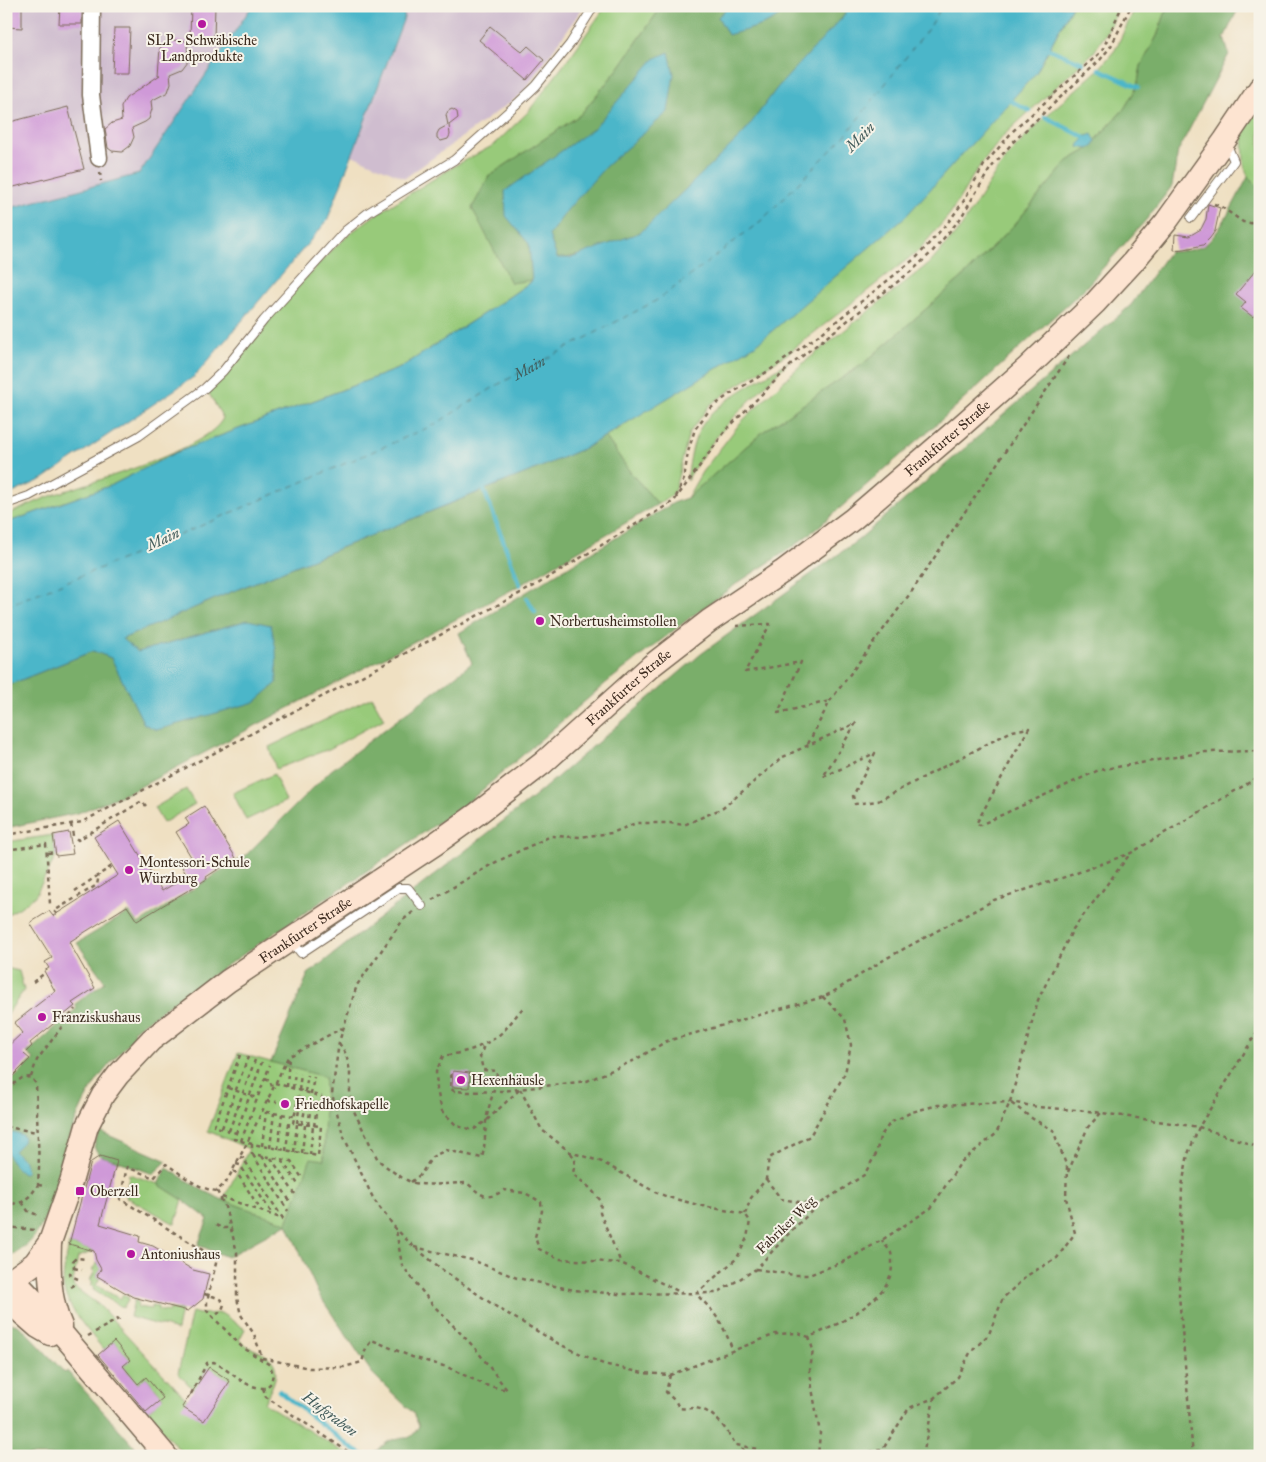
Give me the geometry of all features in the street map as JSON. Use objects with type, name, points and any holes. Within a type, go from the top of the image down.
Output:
[{"type":"main road","name":"Frankfurter Straße","points":[[8,1288],[35,1262],[44,1236],[71,1182],[87,1126],[103,1095],[118,1075],[151,1040],[228,981],[435,844],[477,814],[543,763],[651,666],[709,621],[782,572],[874,500],[1028,367],[1132,263],[1166,222],[1260,88]]},
{"type":"main road","points":[[44,1236],[54,1307],[59,1323],[72,1347],[166,1456]]},
{"type":"main road","points":[[8,1288],[38,1327],[72,1347]]},
{"type":"street","points":[[92,6],[90,95],[99,158]]},
{"type":"lane","points":[[6,504],[28,496],[139,436],[205,388],[223,371],[264,320],[345,231],[369,212],[454,160],[525,96],[570,44],[594,6]]},
{"type":"lane","points":[[1191,218],[1234,161],[1225,140]]},
{"type":"lane","points":[[291,939],[301,953],[399,888],[408,888],[422,906]]},
{"type":"path","points":[[674,501],[684,479],[688,452],[695,429],[711,408],[770,370],[823,332],[917,257],[950,220],[963,202],[984,165],[1013,131],[1102,51],[1122,6]]},
{"type":"path","points":[[6,835],[82,822],[91,818],[536,585],[674,501],[726,430],[792,364],[914,269],[932,252],[960,219],[990,169],[1014,141],[1100,60],[1111,46],[1130,6]]},
{"type":"path","points":[[1209,202],[1220,206],[1243,222],[1256,224],[1260,233],[1256,250],[1257,256],[1260,257]]},
{"type":"path","points":[[808,746],[830,701],[912,591],[1074,349]]},
{"type":"path","points":[[735,626],[770,624],[744,672],[801,662],[778,713],[830,701]]},
{"type":"path","points":[[882,1240],[891,1254],[892,1271],[888,1284],[863,1308],[834,1327],[809,1337],[798,1333],[776,1334],[670,1375],[643,1374],[603,1364],[559,1344],[498,1308],[444,1271],[413,1246],[396,1229],[374,1200],[343,1135],[332,1094],[338,1042],[357,984],[402,920],[492,864],[551,836],[580,837],[604,834],[636,823],[684,825],[723,808],[783,758],[856,723],[823,777],[875,752],[853,796],[855,804],[878,801],[1012,731],[1030,728],[976,824],[980,824],[1099,770],[1205,752],[1260,751]]},
{"type":"path","points":[[451,1074],[450,1088],[454,1091],[468,1092],[520,1089],[587,1080],[633,1061],[667,1040],[823,997],[887,958],[994,900],[1131,853],[1260,776]]},
{"type":"path","points":[[70,824],[73,836],[78,840],[142,800],[146,806]]},
{"type":"path","points":[[6,850],[46,844],[50,904]]},
{"type":"path","points":[[48,853],[56,852]]},
{"type":"path","points":[[756,1268],[794,1275],[809,1275],[845,1261],[882,1240],[931,1208],[961,1162],[996,1134],[1010,1102],[1038,1000],[1073,929],[1131,853]]},
{"type":"path","points":[[75,891],[112,866]]},
{"type":"path","points":[[56,914],[54,911],[97,885],[99,875]]},
{"type":"path","points":[[6,956],[10,961],[6,963]]},
{"type":"path","points":[[33,982],[45,973]]},
{"type":"path","points":[[733,1351],[723,1325],[712,1309],[696,1294],[737,1258],[747,1238],[750,1222],[746,1214],[751,1198],[766,1179],[769,1158],[810,1136],[845,1073],[851,1045],[845,1019],[823,997]]},
{"type":"path","points":[[520,1089],[486,1121],[473,1130],[457,1126],[442,1111],[436,1090],[436,1072],[443,1056],[463,1053],[484,1044],[500,1034],[523,1008]]},
{"type":"path","points":[[31,1077],[38,1060],[75,1009]]},
{"type":"path","points":[[262,1146],[264,1112],[267,1101],[289,1056],[343,1027]]},
{"type":"path","points":[[1193,1456],[1180,1315],[1179,1259],[1182,1186],[1188,1154],[1199,1127],[1260,1027]]},
{"type":"path","points":[[338,1042],[346,1054],[350,1071],[350,1103],[378,1160],[411,1182],[466,1182],[481,1196],[494,1197],[504,1190],[525,1193],[542,1202],[542,1212],[535,1237],[539,1250],[559,1260],[621,1263],[684,1294]]},
{"type":"path","points":[[411,1182],[421,1174],[432,1157],[446,1150],[482,1158],[486,1137],[486,1121],[497,1071],[483,1070],[480,1057],[484,1044]]},
{"type":"path","points":[[236,1133],[214,1126],[240,1055]]},
{"type":"path","points":[[287,1087],[289,1056]]},
{"type":"path","points":[[222,1128],[248,1057]]},
{"type":"path","points":[[229,1131],[255,1060]]},
{"type":"path","points":[[262,1062],[234,1139],[270,1148],[278,1149],[286,1151],[318,1156],[321,1126],[289,1123],[286,1151]]},
{"type":"path","points":[[241,1141],[270,1064]]},
{"type":"path","points":[[293,1088],[295,1072]]},
{"type":"path","points":[[294,1152],[301,1074]]},
{"type":"path","points":[[305,1092],[308,1075]]},
{"type":"path","points":[[6,1089],[22,1078],[31,1077]]},
{"type":"path","points":[[6,1205],[22,1202],[38,1185],[40,1168],[36,1084],[31,1077]]},
{"type":"path","points":[[311,1094],[314,1077]]},
{"type":"path","points":[[265,1078],[270,1080],[272,1090]]},
{"type":"path","points":[[276,1083],[322,1097]]},
{"type":"path","points":[[228,1088],[257,1098]]},
{"type":"path","points":[[520,1089],[542,1130],[570,1152],[575,1160],[573,1174],[590,1188],[601,1201],[600,1213],[621,1263]]},
{"type":"path","points":[[267,1101],[276,1102]]},
{"type":"path","points":[[854,1456],[882,1450],[909,1408],[934,1398],[958,1377],[970,1353],[989,1334],[1003,1298],[1028,1274],[1057,1258],[1075,1233],[1066,1198],[1067,1166],[1053,1130],[1033,1119],[1010,1102]]},
{"type":"path","name":"Fabriker Weg","points":[[413,1246],[472,1260],[517,1278],[574,1290],[618,1294],[717,1293],[756,1268],[818,1205],[864,1175],[876,1154],[880,1137],[890,1123],[912,1112],[938,1105],[1010,1102],[1038,1107],[1101,1112],[1199,1127],[1260,1147]]},
{"type":"path","points":[[299,1103],[322,1108]]},
{"type":"path","points":[[296,1123],[294,1116],[299,1103]]},
{"type":"path","points":[[302,1153],[306,1104]]},
{"type":"path","points":[[305,1124],[311,1105]]},
{"type":"path","points":[[310,1155],[317,1106]]},
{"type":"path","points":[[264,1112],[294,1116]]},
{"type":"path","points":[[217,1191],[227,1181],[233,1171],[264,1112]]},
{"type":"path","points":[[1067,1173],[1088,1127],[1101,1112]]},
{"type":"path","points":[[270,1148],[274,1113]]},
{"type":"path","points":[[278,1149],[282,1114]]},
{"type":"path","points":[[6,1127],[37,1132]]},
{"type":"path","points":[[252,1144],[252,1154],[288,1211]]},
{"type":"path","points":[[570,1152],[602,1162],[655,1192],[668,1197],[746,1214]]},
{"type":"path","points":[[252,1154],[291,1161],[302,1178]]},
{"type":"path","points":[[262,1156],[291,1203]]},
{"type":"path","points":[[221,1197],[284,1220],[243,1158],[240,1157]]},
{"type":"path","points":[[272,1158],[295,1194]]},
{"type":"path","points":[[281,1159],[299,1186]]},
{"type":"path","points":[[191,1394],[207,1363],[214,1362],[245,1384],[257,1389],[266,1388],[271,1383],[273,1374],[270,1365],[262,1358],[242,1347],[207,1311],[207,1301],[217,1259],[120,1200],[127,1167],[154,1178],[166,1164],[195,1184],[208,1190],[217,1191],[232,1228],[238,1252],[237,1298],[241,1315],[254,1334],[262,1358]]},
{"type":"path","points":[[236,1164],[240,1165],[273,1216]]},
{"type":"path","points":[[233,1171],[237,1172],[262,1212]]},
{"type":"path","points":[[766,1179],[781,1199],[818,1205]]},
{"type":"path","points":[[38,1185],[46,1186]]},
{"type":"path","points":[[22,1202],[32,1213],[44,1217]]},
{"type":"path","points":[[216,1225],[222,1228],[232,1228]]},
{"type":"path","points":[[6,1228],[44,1236]]},
{"type":"path","points":[[262,1358],[309,1368],[344,1367],[362,1362],[366,1348],[372,1340],[412,1357],[447,1367],[485,1385],[507,1390],[475,1348],[432,1304],[402,1265],[396,1229]]},
{"type":"path","points":[[74,1268],[72,1263],[75,1259],[87,1259]]},
{"type":"path","points":[[74,1268],[82,1270]]},
{"type":"path","points":[[74,1268],[70,1273],[71,1276],[78,1279]]},
{"type":"path","points":[[71,1288],[76,1284]]},
{"type":"path","points":[[204,1294],[219,1297],[223,1300],[222,1309],[214,1317]]},
{"type":"path","points":[[91,1334],[122,1317]]},
{"type":"path","points":[[809,1337],[813,1350],[810,1370],[812,1388],[820,1433],[818,1456]]},
{"type":"path","points":[[670,1375],[666,1392],[679,1408],[695,1408],[706,1411],[720,1422],[736,1445],[758,1449],[763,1456]]},
{"type":"path","points":[[263,1388],[266,1398],[353,1455]]},
{"type":"path","points":[[923,1456],[934,1398]]},
{"type":"path","points":[[742,1446],[748,1456]]},
{"type":"shaded area","points":[[6,6],[252,6],[139,174],[6,209]]},
{"type":"shaded area","points":[[405,6],[584,6],[523,93],[405,178],[352,155],[404,18]]},
{"type":"green space","points":[[606,6],[662,6],[618,69],[580,115],[489,176],[532,281],[400,368],[175,453],[112,485],[6,523],[6,515],[50,496],[147,464],[196,442],[213,430],[223,418],[208,392],[230,370],[269,318],[328,254],[352,232],[375,215],[458,164],[494,145],[528,112]]},
{"type":"green space","points":[[662,6],[851,6],[843,19],[744,134],[644,233],[580,255],[555,260],[530,243],[532,280],[511,283],[472,208],[489,176],[580,115],[618,69]]},
{"type":"green space","points":[[1072,6],[1120,6],[1094,52],[1004,135],[976,171],[950,214],[918,251],[787,354],[710,405],[689,433],[675,489],[671,496],[658,504],[630,472],[605,436],[622,427],[1036,73]]},
{"type":"green space","points":[[1136,6],[1168,6],[1157,36],[1141,66],[1137,87],[1124,109],[1087,150],[1068,161],[1014,225],[966,274],[863,364],[764,431],[687,498],[702,472],[741,422],[774,390],[802,364],[932,261],[961,227],[998,169],[1012,151],[1045,117],[1099,69],[1115,50]]},
{"type":"green space","points":[[1168,6],[1242,6],[1236,13],[1224,38],[1229,54],[1178,151],[1172,186],[1146,220],[1085,288],[948,414],[816,529],[691,617],[606,683],[466,804],[183,995],[133,1031],[136,1036],[98,1079],[79,1113],[68,1142],[44,1222],[28,1243],[18,1252],[6,1258],[6,1086],[34,1059],[27,1053],[77,1008],[75,1004],[105,982],[77,943],[129,912],[138,924],[245,856],[330,771],[472,663],[459,633],[675,502],[687,498],[764,431],[863,364],[966,274],[1014,225],[1068,161],[1087,150],[1124,109],[1137,87],[1141,66],[1157,36]]},
{"type":"green space","points":[[1260,107],[1260,188],[1248,177],[1244,165],[1243,132]]},
{"type":"green space","points":[[1248,177],[1260,188],[1260,1456],[373,1456],[389,1441],[410,1437],[419,1426],[413,1413],[372,1373],[319,1295],[287,1224],[227,1257],[198,1245],[208,1219],[158,1184],[167,1168],[204,1191],[223,1200],[287,1223],[311,1158],[324,1160],[325,1077],[271,1062],[308,974],[535,796],[701,654],[858,540],[1131,305],[1169,252],[1195,249],[1209,241],[1234,204]]},
{"type":"green space","points":[[789,361],[721,432],[697,463],[687,481],[693,446],[697,435],[713,412],[737,393]]},
{"type":"green space","points":[[605,436],[630,472],[658,504],[517,587],[134,790],[78,813],[6,828],[6,686],[93,651],[111,657],[144,724],[248,620],[138,652],[121,639],[231,592],[541,467],[587,447]]},
{"type":"green space","points":[[372,697],[384,719],[329,749],[276,769],[269,747]]},
{"type":"green space","points":[[274,774],[286,801],[246,820],[233,793]]},
{"type":"green space","points":[[186,789],[195,804],[163,823],[154,808]]},
{"type":"green space","points":[[53,835],[56,856],[35,896],[6,915],[6,842]]},
{"type":"green space","points":[[6,968],[19,971],[24,990],[6,1016]]},
{"type":"green space","points":[[238,1053],[325,1077],[324,1160],[311,1159],[287,1224],[223,1200],[249,1149],[208,1131]]},
{"type":"green space","points":[[99,1131],[167,1161],[153,1174],[100,1156],[94,1147]]},
{"type":"green space","points":[[129,1174],[158,1184],[183,1200],[175,1224],[126,1197]]},
{"type":"green space","points":[[69,1244],[95,1251],[78,1257],[73,1282],[74,1287],[99,1305],[187,1400],[230,1381],[209,1367],[194,1390],[178,1373],[192,1312],[199,1314],[221,1313],[245,1329],[239,1340],[267,1356],[275,1367],[275,1379],[264,1403],[350,1456],[185,1456],[146,1413],[163,1397],[146,1377],[138,1384],[123,1366],[130,1360],[114,1341],[104,1350],[85,1327],[68,1300],[63,1283]]},
{"type":"green space","points":[[97,1263],[102,1268],[97,1276],[100,1278],[96,1285],[120,1299],[123,1294],[129,1298],[123,1308],[93,1290],[94,1287],[91,1285],[93,1282],[90,1280],[95,1271],[92,1270]]},
{"type":"green space","points":[[134,1300],[138,1302],[137,1307],[151,1309],[152,1306],[158,1307],[158,1310],[169,1312],[169,1309],[181,1310],[177,1330],[130,1317]]},
{"type":"green space","points":[[6,1322],[18,1325],[65,1373],[67,1371],[143,1456],[6,1456]]},
{"type":"water","points":[[252,6],[405,6],[404,18],[327,221],[195,376],[43,479],[6,496],[6,209],[139,174]]},
{"type":"water","points":[[729,6],[786,6],[783,12],[770,22],[728,35],[718,17]]},
{"type":"water","name":"Main","points":[[850,6],[1072,6],[1036,73],[907,215],[757,344],[587,447],[231,592],[122,639],[138,652],[248,620],[271,625],[276,649],[277,683],[255,702],[157,730],[144,724],[111,658],[93,651],[6,686],[6,523],[112,485],[175,453],[400,368],[532,281],[529,244],[506,216],[505,191],[594,128],[654,59],[669,52],[674,74],[668,112],[606,166],[568,209],[549,235],[557,258],[571,258],[641,232],[743,134],[777,88],[842,18]]},
{"type":"water","points":[[1092,134],[1096,141],[1094,146],[1089,149],[1078,147],[1084,137]]},
{"type":"water","points":[[14,1132],[22,1135],[24,1138],[23,1142],[14,1151],[25,1162],[27,1171],[25,1173],[8,1156],[6,1134]]},
{"type":"building","points":[[6,6],[22,6],[22,28],[6,27]]},
{"type":"building","points":[[60,6],[82,6],[82,24],[59,24]]},
{"type":"building","name":"SLP - Schwäbische Landprodukte","points":[[191,6],[215,6],[214,38],[190,37]]},
{"type":"building","points":[[490,26],[522,52],[528,46],[544,60],[527,80],[479,40]]},
{"type":"building","name":"SLP - Schwäbische Landprodukte","points":[[114,28],[130,28],[128,73],[112,73]]},
{"type":"building","points":[[172,40],[187,41],[188,61],[182,69],[170,74],[171,83],[168,92],[151,101],[152,109],[149,119],[132,128],[134,137],[130,146],[122,152],[112,151],[108,148],[105,129],[112,123],[122,120],[121,107],[126,98],[160,75],[158,75],[160,48]]},
{"type":"building","points":[[68,107],[84,169],[6,189],[6,123]]},
{"type":"building","points":[[452,109],[457,112],[458,118],[449,125],[450,135],[448,139],[441,141],[437,138],[437,134],[439,130],[448,125],[446,115]]},
{"type":"building","points":[[1208,204],[1220,208],[1215,231],[1210,238],[1203,245],[1174,250],[1175,234],[1189,236],[1201,229],[1206,219]]},
{"type":"building","points":[[1260,265],[1260,308],[1253,317],[1241,308],[1246,302],[1236,294]]},
{"type":"building","points":[[204,806],[236,858],[206,877],[207,879],[137,921],[127,906],[69,942],[95,988],[72,1003],[75,1006],[30,1043],[32,1046],[24,1054],[30,1059],[6,1083],[6,1048],[22,1033],[14,1023],[55,991],[44,971],[49,968],[45,962],[52,958],[30,923],[49,911],[53,916],[118,875],[94,837],[119,821],[162,891],[187,876],[182,867],[193,860],[176,832],[189,824],[185,818]]},
{"type":"building","points":[[69,832],[73,854],[56,856],[53,835]]},
{"type":"building","name":"Hexenhäusle","points":[[453,1071],[470,1073],[469,1088],[452,1087]]},
{"type":"building","name":"Antoniushaus","points":[[100,1156],[117,1161],[100,1224],[140,1236],[139,1242],[153,1246],[193,1270],[209,1274],[203,1299],[188,1311],[133,1297],[97,1276],[101,1269],[94,1251],[69,1244],[91,1162]]},
{"type":"building","points":[[114,1341],[130,1360],[123,1366],[138,1384],[146,1377],[163,1398],[146,1412],[98,1355]]},
{"type":"building","points":[[209,1367],[230,1381],[204,1421],[182,1407]]},
{"type":"waterway","points":[[1049,49],[1083,63]]},
{"type":"waterway","points":[[1099,69],[1138,87]]},
{"type":"waterway","points":[[1011,101],[1030,111]]},
{"type":"waterway","points":[[1045,117],[1084,137]]},
{"type":"waterway","points":[[484,490],[520,585]]},
{"type":"waterway","points":[[527,598],[535,612]]},
{"type":"waterway","name":"Hufgraben","points":[[279,1391],[353,1449],[365,1456]]},
{"type":"ferry route","points":[[6,606],[138,553],[434,425],[499,384],[661,298],[762,220],[844,137],[931,25],[942,6]]},
{"type":"place","name":"SLP - Schwäbische Landprodukte","points":[[202,24]]},
{"type":"place","name":"Norbertusheimstollen","points":[[540,621]]},
{"type":"place","name":"Montessori-Schule Würzburg","points":[[129,870]]},
{"type":"place","name":"Franziskushaus","points":[[42,1017]]},
{"type":"place","name":"Hexenhäusle","points":[[461,1080]]},
{"type":"place","name":"Friedhofskapelle","points":[[285,1104]]},
{"type":"place","name":"Oberzell","points":[[80,1191]]},
{"type":"place","name":"Antoniushaus","points":[[131,1254]]}]
